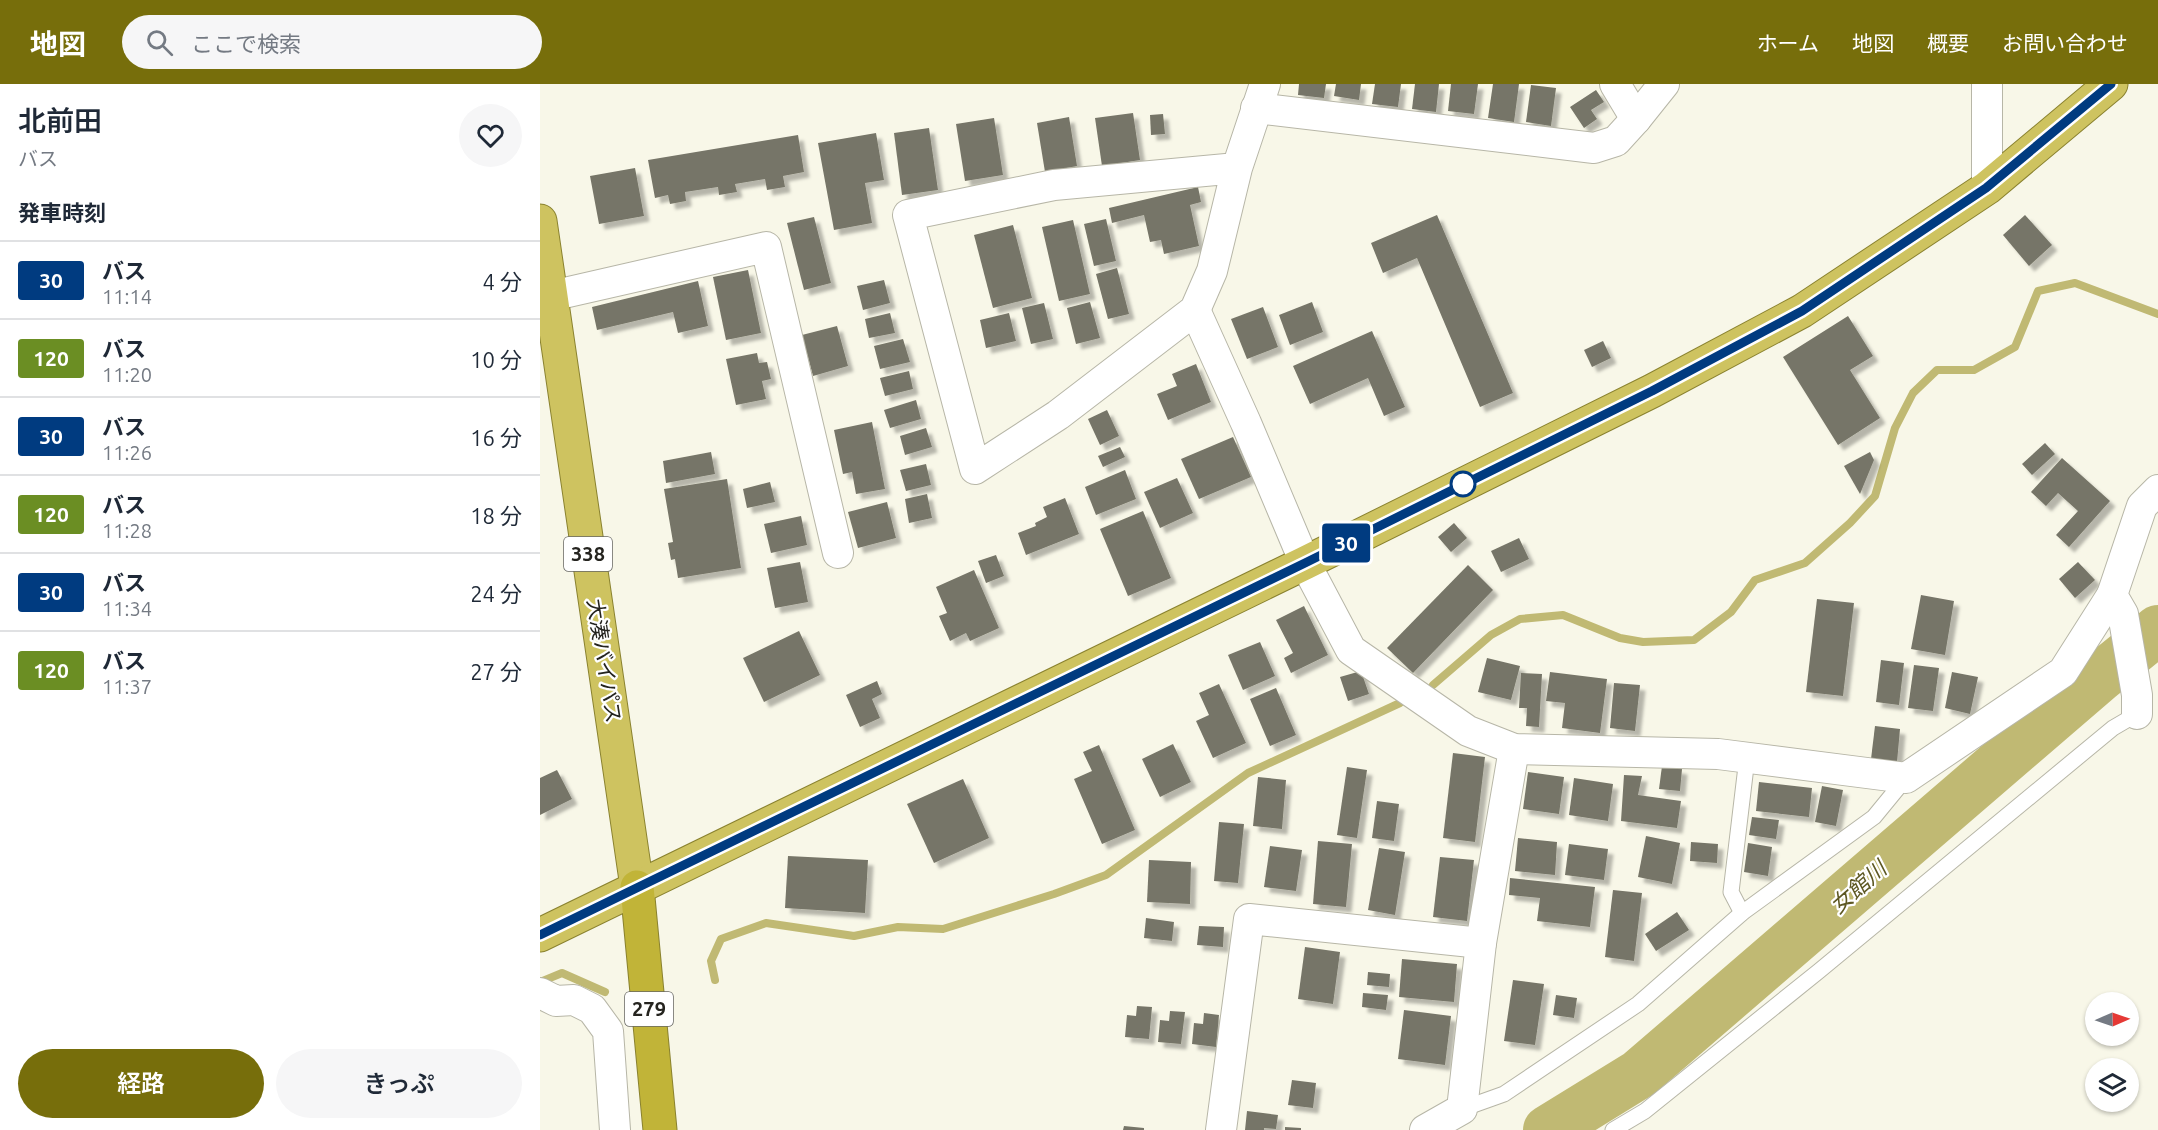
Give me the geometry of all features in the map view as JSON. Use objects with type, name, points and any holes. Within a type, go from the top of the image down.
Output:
[{"type":"highway","points":[[540,935],[1305,563],[1652,391],[1802,311],[1986,188],[2111,84]]},
{"type":"highway","name":"大湊バイパス","points":[[540,221],[637,888]]},
{"type":"highway","name":"279","points":[[637,888],[660,1130]]},
{"type":"street","points":[[1616,84],[1636,119]]},
{"type":"street","points":[[1237,168],[1054,185],[908,215],[975,470],[1058,415],[1195,310],[1212,271],[1237,168],[1260,96],[1594,148],[1616,141],[1664,84]]},
{"type":"street","points":[[1986,188],[1987,84]]},
{"type":"street","points":[[551,296],[766,247],[838,553]]},
{"type":"street","points":[[1195,310],[1305,563],[1351,650],[1468,731],[1514,749],[1718,754],[1906,778],[2063,672],[2118,605]]},
{"type":"street","points":[[2137,704],[2118,605],[2142,506],[2158,490]]},
{"type":"street","points":[[1425,1130],[1462,1109],[1481,943],[1514,749]]},
{"type":"street","points":[[1221,1130],[1249,919],[1481,943]]},
{"type":"street","points":[[540,993],[556,1001],[574,1000],[592,1009],[608,1031],[615,1130]]},
{"type":"lane","points":[[1614,1130],[1645,1110],[1819,971],[2113,728],[2137,704]]},
{"type":"lane","points":[[1742,913],[1731,892],[1747,758]]},
{"type":"lane","points":[[1462,1109],[1504,1094],[1638,1004],[1742,913],[1874,817],[1906,778]]},
{"type":"building","points":[[1299,84],[1326,84],[1324,98],[1298,95]]},
{"type":"building","points":[[1336,84],[1361,84],[1359,100],[1334,96]]},
{"type":"building","points":[[1375,84],[1401,84],[1398,107],[1372,104]]},
{"type":"building","points":[[1415,84],[1439,84],[1436,112],[1412,109]]},
{"type":"building","points":[[1451,84],[1478,84],[1474,114],[1448,111]]},
{"type":"building","points":[[1493,84],[1519,84],[1514,122],[1488,118]]},
{"type":"building","points":[[1531,85],[1556,88],[1551,126],[1526,122]]},
{"type":"building","points":[[1596,90],[1604,102],[1591,110],[1597,119],[1584,128],[1570,107]]},
{"type":"building","points":[[1133,113],[1140,160],[1102,166],[1095,118]]},
{"type":"building","points":[[1163,114],[1165,134],[1151,135],[1150,115]]},
{"type":"building","points":[[1069,117],[1077,166],[1045,172],[1037,123]]},
{"type":"building","points":[[994,118],[1003,175],[965,181],[956,124]]},
{"type":"building","points":[[929,128],[938,190],[902,195],[894,133]]},
{"type":"building","points":[[876,133],[884,180],[865,183],[872,223],[834,230],[818,143]]},
{"type":"building","points":[[798,135],[804,172],[783,176],[785,187],[767,190],[765,179],[735,184],[737,192],[719,195],[718,187],[685,192],[686,201],[670,204],[668,195],[655,198],[648,160]]},
{"type":"building","points":[[635,168],[644,216],[599,224],[590,176]]},
{"type":"building","points":[[1198,187],[1201,202],[1190,205],[1199,246],[1164,254],[1161,240],[1150,242],[1144,215],[1112,223],[1109,208]]},
{"type":"building","points":[[1437,215],[1513,393],[1480,407],[1417,258],[1383,273],[1371,243]]},
{"type":"building","points":[[2025,215],[2052,245],[2029,266],[2003,235]]},
{"type":"building","points":[[814,217],[831,283],[804,290],[787,223]]},
{"type":"building","points":[[1106,219],[1116,261],[1094,266],[1084,224]]},
{"type":"building","points":[[1073,220],[1090,294],[1059,301],[1042,227]]},
{"type":"building","points":[[1013,225],[1032,298],[993,308],[974,235]]},
{"type":"building","points":[[1117,268],[1129,314],[1108,319],[1096,274]]},
{"type":"building","points":[[748,270],[761,333],[726,340],[713,277]]},
{"type":"building","points":[[884,280],[890,303],[863,310],[857,286]]},
{"type":"building","points":[[698,281],[708,326],[678,333],[673,312],[597,330],[592,307]]},
{"type":"building","points":[[1090,302],[1100,338],[1076,344],[1067,308]]},
{"type":"building","points":[[1312,302],[1323,332],[1290,345],[1279,315]]},
{"type":"building","points":[[1044,303],[1053,339],[1031,344],[1022,308]]},
{"type":"building","points":[[1263,307],[1278,347],[1247,359],[1231,319]]},
{"type":"building","points":[[890,313],[895,333],[869,338],[865,319]]},
{"type":"building","points":[[1009,313],[1016,341],[986,348],[980,320]]},
{"type":"building","points":[[1848,316],[1873,356],[1850,370],[1880,418],[1838,445],[1783,357]]},
{"type":"building","points":[[837,326],[848,366],[813,376],[802,335]]},
{"type":"building","points":[[1372,331],[1405,407],[1384,416],[1368,378],[1310,404],[1293,366]]},
{"type":"building","points":[[903,339],[910,362],[880,369],[874,346]]},
{"type":"building","points":[[1603,341],[1611,358],[1592,367],[1584,350]]},
{"type":"building","points":[[757,353],[759,363],[767,362],[771,379],[762,381],[766,399],[736,405],[726,359]]},
{"type":"building","points":[[1196,364],[1211,402],[1168,420],[1157,394],[1177,386],[1172,374]]},
{"type":"building","points":[[909,371],[913,389],[885,396],[880,378]]},
{"type":"building","points":[[916,400],[921,419],[890,428],[884,410]]},
{"type":"building","points":[[1107,410],[1119,436],[1100,445],[1088,419]]},
{"type":"building","points":[[872,422],[885,489],[856,494],[852,472],[843,474],[834,430]]},
{"type":"building","points":[[926,428],[932,447],[905,455],[900,436]]},
{"type":"building","points":[[1233,437],[1251,477],[1199,499],[1181,459]]},
{"type":"building","points":[[2045,443],[2055,454],[2032,475],[2022,464]]},
{"type":"building","points":[[1120,447],[1125,457],[1103,467],[1098,456]]},
{"type":"building","points":[[711,452],[715,474],[666,483],[663,461]]},
{"type":"building","points":[[1870,452],[1874,460],[1860,494],[1844,466]]},
{"type":"building","points":[[2062,458],[2110,501],[2069,547],[2056,535],[2078,511],[2058,493],[2046,506],[2031,492]]},
{"type":"building","points":[[926,464],[931,485],[906,491],[900,470]]},
{"type":"building","points":[[1125,470],[1136,499],[1096,515],[1085,487]]},
{"type":"building","points":[[1177,478],[1193,513],[1160,528],[1144,492]]},
{"type":"building","points":[[727,479],[741,568],[678,578],[675,559],[671,560],[668,543],[673,542],[664,489]]},
{"type":"building","points":[[770,482],[775,502],[747,508],[743,489]]},
{"type":"building","points":[[927,494],[932,518],[909,523],[905,499]]},
{"type":"building","points":[[1065,498],[1079,534],[1026,555],[1018,533],[1036,526],[1035,523],[1047,517],[1043,507]]},
{"type":"building","points":[[887,502],[896,538],[858,548],[848,512]]},
{"type":"building","points":[[1143,511],[1171,578],[1128,596],[1100,529]]},
{"type":"building","points":[[801,516],[807,545],[771,553],[764,524]]},
{"type":"building","points":[[1454,523],[1467,538],[1451,552],[1438,537]]},
{"type":"building","points":[[1519,538],[1529,559],[1501,572],[1491,551]]},
{"type":"building","points":[[996,555],[1004,576],[986,583],[978,561]]},
{"type":"building","points":[[800,562],[808,602],[775,608],[767,568]]},
{"type":"building","points":[[2078,562],[2095,580],[2075,598],[2059,579]]},
{"type":"building","points":[[1468,565],[1493,590],[1413,673],[1387,648]]},
{"type":"building","points":[[974,570],[999,628],[970,641],[966,633],[950,641],[939,616],[947,613],[936,587]]},
{"type":"building","points":[[1921,595],[1954,601],[1945,655],[1911,649]]},
{"type":"building","points":[[1817,599],[1854,603],[1843,696],[1806,692]]},
{"type":"building","points":[[1304,606],[1328,655],[1291,673],[1284,658],[1293,653],[1276,620]]},
{"type":"building","points":[[799,631],[820,675],[764,702],[743,658]]},
{"type":"building","points":[[1260,642],[1275,676],[1243,690],[1228,655]]},
{"type":"building","points":[[1487,658],[1520,666],[1511,700],[1478,692]]},
{"type":"building","points":[[1881,660],[1904,663],[1899,705],[1876,702]]},
{"type":"building","points":[[1914,665],[1939,668],[1933,711],[1908,708]]},
{"type":"building","points":[[1361,671],[1369,694],[1348,701],[1340,677]]},
{"type":"building","points":[[1550,672],[1607,679],[1600,733],[1562,728],[1565,703],[1546,701]]},
{"type":"building","points":[[1952,672],[1978,677],[1970,714],[1945,708]]},
{"type":"building","points":[[1521,673],[1542,674],[1539,727],[1526,726],[1527,708],[1519,708]]},
{"type":"building","points":[[877,681],[882,694],[872,699],[880,718],[860,727],[846,695]]},
{"type":"building","points":[[1614,683],[1640,685],[1635,731],[1610,728]]},
{"type":"building","points":[[1219,684],[1246,743],[1213,758],[1196,721],[1209,715],[1199,693]]},
{"type":"building","points":[[1276,688],[1296,735],[1270,746],[1250,699]]},
{"type":"building","points":[[1875,726],[1900,729],[1897,762],[1871,759]]},
{"type":"building","points":[[1173,744],[1191,782],[1160,797],[1142,759]]},
{"type":"building","points":[[1099,745],[1135,830],[1102,844],[1074,779],[1092,771],[1083,752]]},
{"type":"building","points":[[1453,753],[1485,757],[1475,842],[1443,838]]},
{"type":"building","points":[[1662,766],[1682,769],[1680,791],[1659,789]]},
{"type":"building","points":[[1347,767],[1367,770],[1357,838],[1337,835]]},
{"type":"building","points":[[557,770],[572,799],[540,815],[540,778]]},
{"type":"building","points":[[1528,772],[1564,777],[1559,814],[1523,809]]},
{"type":"building","points":[[1624,775],[1642,776],[1638,795],[1681,801],[1677,828],[1621,821]]},
{"type":"building","points":[[1258,777],[1286,780],[1282,829],[1253,826]]},
{"type":"building","points":[[1574,778],[1613,784],[1608,821],[1569,815]]},
{"type":"building","points":[[963,779],[989,838],[934,863],[907,804]]},
{"type":"building","points":[[1759,782],[1812,788],[1809,817],[1756,811]]},
{"type":"building","points":[[1822,786],[1843,790],[1836,826],[1815,822]]},
{"type":"building","points":[[1377,801],[1399,804],[1394,841],[1372,838]]},
{"type":"building","points":[[1752,817],[1779,820],[1776,839],[1749,835]]},
{"type":"building","points":[[1219,822],[1244,824],[1238,883],[1214,881]]},
{"type":"building","points":[[1646,836],[1680,843],[1672,884],[1638,877]]},
{"type":"building","points":[[1518,838],[1557,842],[1555,875],[1515,871]]},
{"type":"building","points":[[1318,841],[1352,844],[1346,907],[1313,904]]},
{"type":"building","points":[[1691,842],[1718,844],[1717,863],[1690,861]]},
{"type":"building","points":[[1748,843],[1772,847],[1768,876],[1744,872]]},
{"type":"building","points":[[1569,844],[1608,849],[1604,880],[1565,875]]},
{"type":"building","points":[[1270,846],[1302,850],[1296,891],[1264,887]]},
{"type":"building","points":[[1379,848],[1405,852],[1395,915],[1368,910]]},
{"type":"building","points":[[788,856],[868,860],[865,913],[785,908]]},
{"type":"building","points":[[1440,857],[1474,860],[1467,921],[1433,917]]},
{"type":"building","points":[[1149,860],[1191,862],[1190,904],[1147,902]]},
{"type":"building","points":[[1510,878],[1595,887],[1590,927],[1537,921],[1540,898],[1509,895]]},
{"type":"building","points":[[1613,890],[1642,893],[1634,961],[1605,957]]},
{"type":"building","points":[[1677,912],[1689,930],[1656,951],[1645,934]]},
{"type":"building","points":[[1146,918],[1174,922],[1172,941],[1144,938]]},
{"type":"building","points":[[1199,926],[1224,927],[1223,947],[1197,945]]},
{"type":"building","points":[[1305,947],[1340,952],[1333,1004],[1298,999]]},
{"type":"building","points":[[1402,959],[1457,964],[1454,1002],[1399,997]]},
{"type":"building","points":[[1368,972],[1390,974],[1389,987],[1367,985]]},
{"type":"building","points":[[1513,980],[1544,984],[1535,1045],[1504,1041]]},
{"type":"building","points":[[1363,993],[1388,995],[1386,1010],[1362,1007]]},
{"type":"building","points":[[1556,995],[1577,998],[1574,1018],[1553,1015]]},
{"type":"building","points":[[1137,1006],[1152,1007],[1149,1039],[1125,1037],[1127,1015],[1136,1016]]},
{"type":"building","points":[[1404,1010],[1451,1016],[1445,1065],[1398,1059]]},
{"type":"building","points":[[1170,1011],[1185,1012],[1181,1044],[1158,1042],[1160,1020],[1169,1021]]},
{"type":"building","points":[[1204,1013],[1219,1015],[1216,1047],[1192,1044],[1194,1023],[1203,1024]]},
{"type":"building","points":[[1292,1080],[1316,1083],[1313,1108],[1288,1105]]},
{"type":"building","points":[[1247,1111],[1278,1115],[1276,1129],[1245,1130]]},
{"type":"building","points":[[1124,1126],[1144,1128],[1144,1130],[1123,1130]]},
{"type":"building","points":[[1285,1127],[1301,1128],[1301,1130],[1285,1130]]},
{"type":"waterway","points":[[1433,685],[1491,635],[1520,619],[1563,615],[1620,638],[1643,642],[1694,640],[1731,612],[1755,580],[1805,563],[1850,523],[1875,496],[1895,428],[1913,393],[1937,370],[1974,370],[2015,347],[2038,291],[2075,283],[2158,314]]},
{"type":"waterway","name":"女館川","points":[[1548,1130],[1639,1074],[2100,677],[2158,630]]},
{"type":"waterway","points":[[715,980],[711,961],[721,939],[766,923],[854,936],[898,927],[943,929],[1106,875],[1248,773],[1400,703]]},
{"type":"waterway","points":[[540,982],[562,973],[605,992]]},
{"type":"bus line","name":"30","points":[[540,935],[1305,563],[1652,391],[1802,311],[1986,188],[2111,84]]}]
